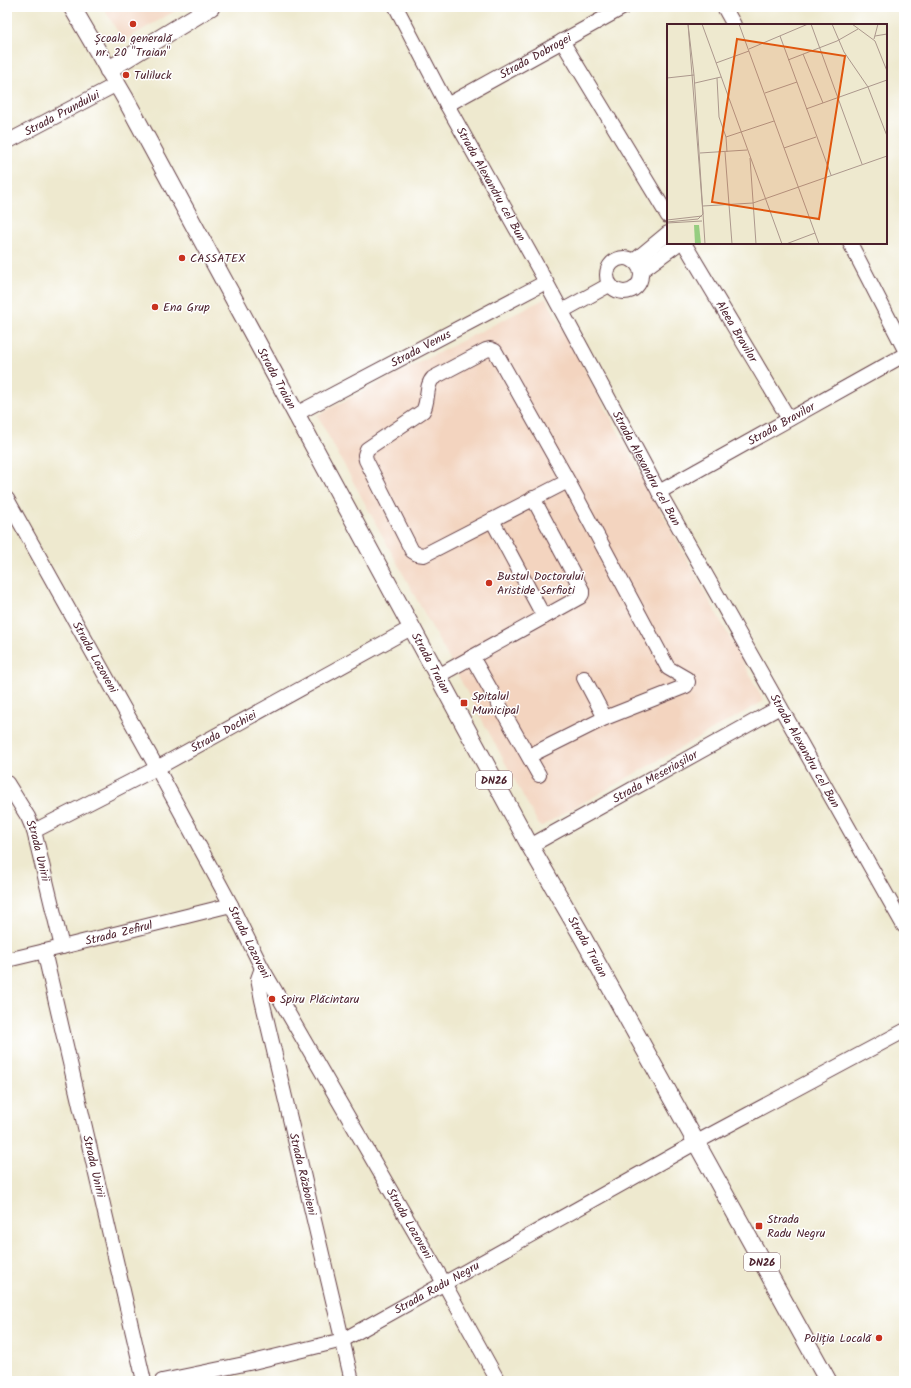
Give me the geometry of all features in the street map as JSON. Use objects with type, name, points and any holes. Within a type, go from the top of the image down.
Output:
[{"type":"main road","name":"Strada Traian","points":[[72,7],[113,77],[530,846],[582,936],[695,1143],[828,1381]]},
{"type":"main road","name":"Strada Prundului","points":[[113,77],[211,7]]},
{"type":"street","name":"Strada Alexandru cel Bun","points":[[396,7],[447,105],[562,311],[659,492],[904,926]]},
{"type":"street","name":"Strada Dobrogei","points":[[447,105],[624,7]]},
{"type":"street","points":[[724,7],[733,24]]},
{"type":"street","points":[[562,41],[667,214]]},
{"type":"street","name":"Strada Prundului","points":[[7,142],[113,77]]},
{"type":"street","points":[[637,266],[667,235]]},
{"type":"street","points":[[637,266],[677,244]]},
{"type":"street","name":"Aleea Bravilor","points":[[685,244],[789,419]]},
{"type":"street","points":[[851,244],[904,348]]},
{"type":"street","points":[[620,258],[626,258],[637,266],[641,276],[638,285],[633,290],[628,292],[616,291],[609,285],[606,274],[611,263],[620,258]]},
{"type":"street","name":"Strada Venus","points":[[296,414],[546,282]]},
{"type":"street","points":[[562,311],[609,285]]},
{"type":"street","points":[[529,756],[605,718],[686,686],[688,679],[668,668],[568,481],[495,351],[490,349],[486,350],[430,381],[426,407],[423,411],[367,449],[365,455],[366,460],[412,551],[424,555],[568,481]]},
{"type":"street","name":"Strada Bravilor","points":[[659,492],[904,355]]},
{"type":"street","name":"Strada Lozoveni","points":[[7,498],[157,768],[262,968],[444,1283],[498,1381]]},
{"type":"street","points":[[438,676],[580,597],[582,594],[582,590],[533,498]]},
{"type":"street","points":[[492,520],[544,617]]},
{"type":"street","name":"Strada Dochiei","points":[[34,831],[157,768],[411,628]]},
{"type":"street","points":[[472,657],[539,774]]},
{"type":"street","points":[[584,678],[605,718]]},
{"type":"street","name":"Strada Meseriașilor","points":[[530,846],[780,707]]},
{"type":"street","name":"Strada Unirii","points":[[7,783],[28,817],[34,831],[62,947]]},
{"type":"street","name":"Strada Zefirul","points":[[7,960],[230,905]]},
{"type":"street","name":"Strada Unirii","points":[[44,951],[144,1381]]},
{"type":"street","name":"Strada Războieni","points":[[262,968],[258,979],[262,1000],[352,1381]]},
{"type":"street","name":"Strada Radu Negru","points":[[162,1381],[249,1363],[343,1340],[695,1143],[904,1031]]},
{"type":"shaded area","name":"Școala generală nr. 20 \"Traian\"","points":[[103,7],[182,7],[123,41]]},
{"type":"shaded area","points":[[546,298],[764,701],[540,827],[317,415]]},
{"type":"place","name":"Școala generală nr. 20 \"Traian\"","points":[[133,24]]},
{"type":"place","name":"Tuliluck","points":[[126,75]]},
{"type":"place","name":"CASSATEX","points":[[182,258]]},
{"type":"place","name":"Ena Grup","points":[[155,307]]},
{"type":"place","name":"Bustul Doctorului Aristide Serfioti","points":[[489,583]]},
{"type":"place","name":"Spitalul Municipal","points":[[464,703]]},
{"type":"place","name":"Spiru Plăcintaru","points":[[272,999]]},
{"type":"place","name":"Strada Radu Negru","points":[[759,1226]]},
{"type":"place","name":"Poliția Locală","points":[[879,1338]]}]
